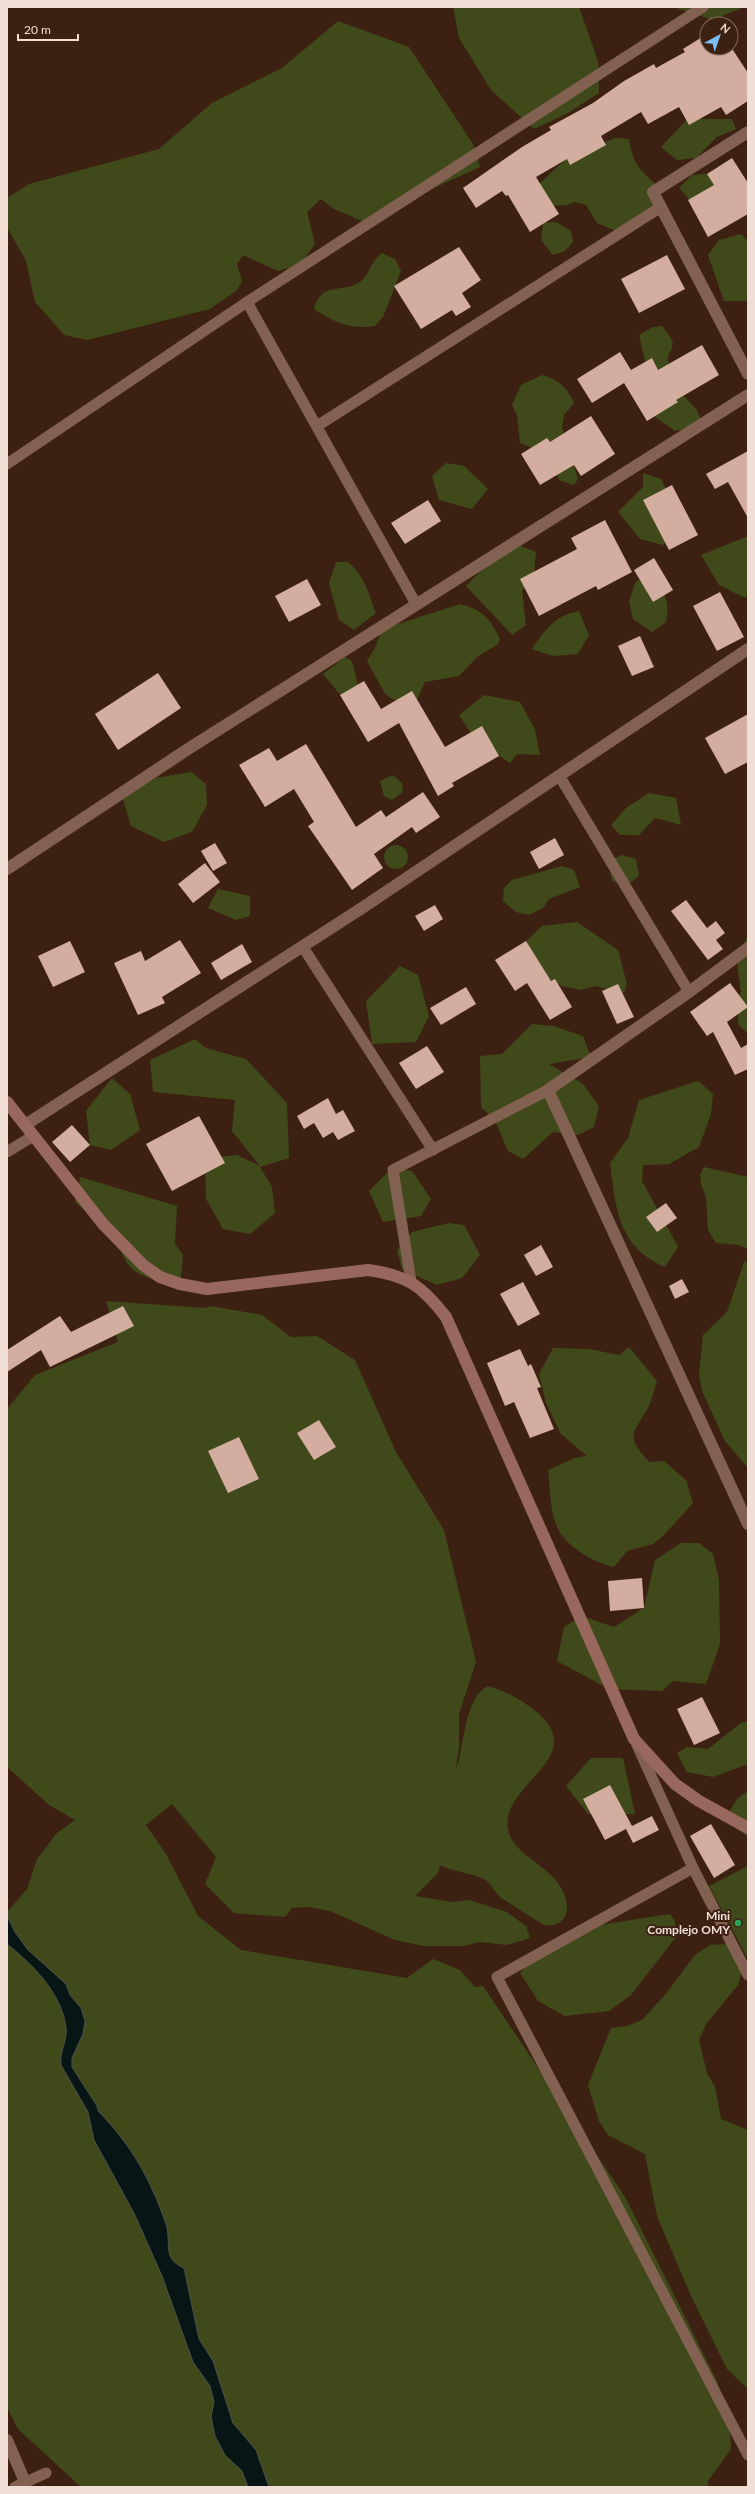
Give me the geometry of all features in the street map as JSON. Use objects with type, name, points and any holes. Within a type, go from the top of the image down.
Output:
[{"type":"main road","points":[[7,1102],[103,1224],[143,1265],[160,1277],[180,1284],[207,1289],[368,1270],[392,1273],[411,1281],[430,1296],[446,1317],[634,1738],[676,1784],[699,1800],[748,1828]]},
{"type":"street","points":[[748,132],[653,192],[748,374]]},
{"type":"street","points":[[7,869],[188,749],[748,394]]},
{"type":"street","points":[[25,1125],[303,947],[560,777],[748,649]]},
{"type":"street","points":[[748,948],[689,992],[548,1090],[748,1524]]},
{"type":"street","points":[[7,2440],[20,2484]]},
{"type":"lane","points":[[7,464],[247,302],[703,7]]},
{"type":"lane","points":[[316,426],[661,207]]},
{"type":"lane","points":[[247,302],[416,604]]},
{"type":"lane","points":[[560,777],[689,992]]},
{"type":"lane","points":[[303,947],[433,1150]]},
{"type":"lane","points":[[411,1281],[393,1170],[548,1090]]},
{"type":"lane","points":[[7,1152],[33,1136]]},
{"type":"lane","points":[[634,1738],[693,1868],[748,1975]]},
{"type":"lane","points":[[693,1868],[497,1977],[748,2455]]},
{"type":"lane","points":[[20,2484],[46,2473]]},
{"type":"green space","points":[[453,7],[579,7],[598,61],[599,93],[568,113],[534,129],[491,90],[459,38]]},
{"type":"green space","points":[[673,7],[744,7],[723,16],[701,16]]},
{"type":"green space","points":[[338,21],[409,47],[473,144],[480,167],[362,221],[334,209],[321,199],[307,212],[315,244],[300,265],[278,271],[243,255],[237,264],[242,281],[237,290],[210,309],[87,340],[64,335],[35,302],[26,261],[7,227],[7,198],[29,184],[159,149],[212,103],[282,68]]},
{"type":"green space","points":[[691,115],[700,119],[732,119],[736,129],[717,137],[696,158],[677,160],[661,147]]},
{"type":"green space","points":[[615,138],[629,139],[633,156],[640,169],[663,190],[657,203],[626,235],[597,223],[586,205],[575,202],[567,205],[546,206],[539,184],[568,157]]},
{"type":"green space","points":[[714,173],[721,200],[695,206],[679,188],[692,175]]},
{"type":"green space","points":[[556,222],[571,231],[573,242],[565,251],[553,255],[541,240],[543,223]]},
{"type":"green space","points":[[741,234],[748,241],[748,301],[724,301],[708,255],[719,240]]},
{"type":"green space","points":[[382,253],[395,259],[401,271],[383,317],[375,326],[350,326],[328,318],[314,309],[318,299],[323,293],[358,283],[364,278],[375,260]]},
{"type":"green space","points":[[662,326],[671,338],[673,344],[667,358],[673,371],[648,374],[639,335],[653,327]]},
{"type":"green space","points":[[542,375],[553,379],[562,385],[574,403],[564,415],[562,428],[578,479],[574,485],[559,480],[549,460],[541,452],[520,443],[517,415],[512,405],[521,385]]},
{"type":"green space","points":[[683,395],[697,410],[701,420],[691,427],[675,431],[655,417],[648,408]]},
{"type":"green space","points":[[446,463],[464,466],[488,489],[472,509],[439,500],[432,476]]},
{"type":"green space","points":[[643,473],[661,479],[673,504],[675,532],[663,545],[640,539],[618,512],[643,487]]},
{"type":"green space","points":[[748,536],[748,594],[745,598],[719,585],[701,555]]},
{"type":"green space","points":[[507,540],[536,552],[534,572],[522,591],[526,625],[512,635],[466,586],[494,558]]},
{"type":"green space","points":[[336,562],[348,562],[354,567],[365,585],[376,613],[354,630],[339,620],[329,583]]},
{"type":"green space","points":[[652,576],[663,592],[668,608],[666,622],[652,632],[633,619],[629,601],[636,581]]},
{"type":"green space","points":[[460,604],[475,609],[489,620],[500,639],[497,645],[478,656],[459,676],[425,682],[414,706],[405,707],[385,694],[367,661],[375,648],[382,629]]},
{"type":"green space","points":[[579,611],[589,635],[578,654],[553,656],[532,649],[551,624],[563,616]]},
{"type":"green space","points":[[345,657],[352,661],[360,693],[343,698],[323,674]]},
{"type":"green space","points":[[484,695],[520,702],[535,730],[540,755],[517,754],[510,763],[473,737],[459,715]]},
{"type":"green space","points":[[191,772],[206,784],[207,805],[192,832],[164,842],[131,826],[122,796],[156,778]]},
{"type":"green space","points":[[393,775],[402,783],[403,792],[392,800],[384,796],[380,781]]},
{"type":"green space","points":[[649,793],[676,798],[681,825],[655,818],[639,835],[620,835],[611,825],[626,808]]},
{"type":"green space","points":[[396,845],[405,848],[408,857],[405,866],[396,869],[387,866],[384,857],[387,848]]},
{"type":"green space","points":[[622,855],[636,859],[639,876],[626,886],[612,881],[608,861]]},
{"type":"green space","points":[[562,866],[574,870],[580,887],[549,899],[543,908],[529,915],[516,912],[503,901],[504,888],[512,880]]},
{"type":"green space","points":[[218,889],[250,896],[250,916],[236,920],[208,908]]},
{"type":"green space","points":[[577,922],[618,950],[627,984],[624,993],[595,986],[581,990],[562,986],[546,977],[523,944],[542,926]]},
{"type":"green space","points":[[748,934],[748,1034],[738,1024],[738,998],[741,992],[737,962]]},
{"type":"green space","points":[[400,966],[418,975],[429,1016],[416,1042],[372,1044],[366,1001]]},
{"type":"green space","points":[[532,1024],[553,1026],[583,1036],[591,1057],[549,1064],[583,1084],[599,1106],[594,1127],[578,1135],[553,1132],[523,1159],[508,1151],[495,1121],[481,1107],[480,1056],[502,1054]]},
{"type":"green space","points":[[195,1039],[206,1048],[246,1059],[287,1103],[289,1158],[260,1167],[272,1187],[275,1213],[250,1234],[223,1229],[206,1199],[205,1158],[237,1155],[260,1166],[232,1131],[235,1100],[153,1092],[150,1060]]},
{"type":"green space","points":[[112,1078],[130,1094],[140,1130],[111,1150],[90,1145],[86,1111]]},
{"type":"green space","points":[[698,1081],[713,1094],[711,1114],[699,1147],[669,1164],[643,1165],[642,1181],[678,1247],[665,1267],[649,1259],[637,1249],[622,1225],[615,1196],[610,1163],[628,1138],[639,1100]]},
{"type":"green space","points":[[704,1167],[748,1177],[748,1249],[739,1245],[716,1243],[708,1230],[706,1197],[701,1184],[700,1175]]},
{"type":"green space","points":[[392,1168],[412,1171],[431,1199],[421,1216],[383,1222],[369,1191]]},
{"type":"green space","points":[[80,1177],[177,1206],[175,1244],[183,1255],[180,1286],[139,1274],[132,1268],[126,1261],[121,1251],[118,1238],[75,1202]]},
{"type":"green space","points":[[449,1223],[464,1225],[480,1255],[462,1278],[437,1285],[402,1269],[397,1250],[412,1232]]},
{"type":"green space","points":[[748,1261],[747,1467],[725,1441],[702,1391],[699,1375],[703,1335],[727,1312],[744,1262]]},
{"type":"green space","points":[[106,1301],[205,1308],[211,1306],[262,1315],[291,1337],[317,1336],[355,1360],[396,1452],[444,1530],[476,1662],[459,1714],[459,1748],[456,1768],[470,1709],[481,1691],[488,1686],[508,1694],[526,1704],[538,1713],[551,1730],[554,1745],[548,1759],[515,1801],[508,1816],[509,1833],[514,1842],[521,1851],[550,1874],[565,1894],[567,1907],[566,1915],[562,1921],[557,1924],[545,1925],[501,1898],[484,1879],[440,1865],[438,1873],[415,1896],[452,1902],[469,1900],[507,1912],[526,1926],[530,1938],[507,1945],[479,1942],[464,1946],[423,1946],[395,1940],[330,1911],[309,1907],[292,1908],[285,1917],[234,1913],[205,1884],[216,1857],[172,1804],[146,1825],[166,1854],[198,1916],[241,1950],[407,1978],[433,1959],[460,1970],[475,1987],[483,1986],[625,2197],[717,2381],[729,2414],[731,2449],[708,2481],[708,2487],[81,2487],[18,2429],[7,2407],[7,1912],[27,1889],[37,1859],[57,1833],[75,1820],[49,1805],[7,1767],[7,1409],[35,1375],[118,1342]]},
{"type":"green space","points":[[629,1347],[657,1381],[648,1408],[635,1430],[634,1440],[636,1446],[649,1462],[664,1461],[686,1480],[693,1503],[664,1535],[653,1544],[627,1551],[614,1567],[605,1565],[588,1557],[571,1545],[564,1538],[555,1522],[551,1503],[548,1470],[575,1458],[587,1456],[561,1434],[546,1403],[539,1374],[553,1348],[589,1349],[619,1355]]},
{"type":"green space","points":[[681,1543],[699,1543],[713,1554],[719,1580],[720,1644],[706,1684],[673,1681],[662,1691],[609,1689],[557,1661],[564,1627],[582,1616],[614,1627],[644,1608],[655,1560]]},
{"type":"green space","points":[[748,1721],[748,1764],[713,1777],[687,1772],[677,1753],[687,1747],[708,1749],[741,1723]]},
{"type":"green space","points":[[591,1758],[623,1758],[635,1814],[588,1814],[566,1786]]},
{"type":"green space","points":[[748,1791],[748,1837],[720,1817],[725,1818],[738,1798]]},
{"type":"green space","name":"Mini Complejo OMY","points":[[748,1866],[748,1959],[709,1886]]},
{"type":"green space","points":[[670,1914],[675,1921],[676,1937],[631,1995],[609,2011],[565,2016],[538,2001],[520,1973],[532,1959],[593,1926]]},
{"type":"green space","points":[[727,1944],[742,1969],[738,1985],[706,2024],[699,2040],[707,2073],[715,2087],[721,2119],[748,2130],[748,2389],[727,2369],[691,2296],[657,2216],[645,2154],[608,2135],[599,2121],[588,2085],[611,2028],[627,2026],[642,2020],[665,1995],[695,1955],[710,1945]]},
{"type":"shaded area","points":[[7,1916],[15,1932],[28,1950],[66,1984],[70,1995],[81,2008],[85,2021],[83,2034],[72,2058],[72,2067],[97,2106],[98,2111],[121,2137],[139,2163],[146,2177],[166,2224],[172,2260],[184,2268],[199,2339],[213,2361],[233,2423],[256,2450],[269,2487],[248,2487],[242,2471],[225,2455],[215,2436],[211,2417],[214,2402],[210,2386],[193,2362],[162,2276],[134,2213],[94,2140],[88,2112],[61,2065],[61,2055],[66,2037],[66,2027],[63,2014],[52,1991],[36,1970],[7,1944]]},
{"type":"building","points":[[699,39],[699,56],[737,56],[748,73],[748,101],[726,115],[721,107],[689,125],[679,107],[648,124],[641,112],[601,136],[606,145],[570,165],[567,159],[536,177],[559,214],[530,232],[508,195],[506,196],[502,191],[476,208],[463,188],[522,147],[551,130],[549,127],[593,103],[624,81],[654,64],[656,68],[685,52],[683,49]]},
{"type":"building","points":[[732,158],[748,183],[748,214],[708,237],[688,200],[714,185],[707,174]]},
{"type":"building","points":[[459,247],[481,280],[462,293],[471,307],[456,316],[452,310],[421,329],[394,286]]},
{"type":"building","points":[[667,255],[685,289],[639,313],[621,279]]},
{"type":"building","points":[[702,345],[719,375],[676,400],[678,402],[647,421],[624,383],[592,403],[577,379],[620,352],[631,370],[652,358],[658,370]]},
{"type":"building","points":[[591,416],[615,454],[581,476],[574,465],[540,485],[521,454],[547,438],[550,442]]},
{"type":"building","points":[[748,451],[748,518],[728,482],[715,489],[706,474]]},
{"type":"building","points":[[672,485],[698,535],[669,550],[643,500]]},
{"type":"building","points":[[428,500],[441,521],[405,544],[391,523]]},
{"type":"building","points":[[605,520],[632,572],[598,590],[596,586],[539,616],[520,579],[577,549],[571,538]]},
{"type":"building","points":[[654,558],[673,590],[653,602],[634,570]]},
{"type":"building","points":[[307,579],[321,605],[289,622],[275,596]]},
{"type":"building","points":[[720,592],[744,637],[717,651],[693,606]]},
{"type":"building","points":[[640,636],[654,667],[632,676],[618,646]]},
{"type":"building","points":[[158,673],[181,708],[118,750],[95,714]]},
{"type":"building","points":[[364,681],[381,709],[412,691],[445,747],[482,726],[499,756],[452,783],[454,786],[438,796],[399,723],[368,742],[340,695]]},
{"type":"building","points":[[748,714],[748,762],[725,774],[705,738]]},
{"type":"building","points":[[306,744],[356,827],[381,810],[386,817],[423,792],[440,817],[416,833],[412,827],[374,854],[383,868],[352,890],[308,826],[314,822],[294,789],[265,807],[239,765],[269,748],[277,761]]},
{"type":"building","points":[[555,838],[564,855],[539,869],[530,852]]},
{"type":"building","points":[[215,843],[227,863],[213,871],[201,851]]},
{"type":"building","points":[[205,863],[220,882],[193,903],[178,884]]},
{"type":"building","points":[[686,900],[707,928],[716,921],[725,933],[716,940],[723,949],[708,960],[671,911]]},
{"type":"building","points":[[435,905],[443,919],[424,931],[415,916]]},
{"type":"building","points":[[180,940],[201,973],[162,997],[165,1003],[138,1015],[114,963],[141,951],[145,961]]},
{"type":"building","points":[[70,941],[85,972],[53,987],[38,956]]},
{"type":"building","points":[[526,941],[551,981],[555,979],[572,1007],[550,1020],[527,983],[515,991],[495,960]]},
{"type":"building","points":[[242,944],[252,962],[221,980],[211,963]]},
{"type":"building","points":[[730,983],[748,1007],[727,1022],[741,1048],[748,1044],[748,1069],[735,1075],[713,1032],[707,1036],[690,1012]]},
{"type":"building","points":[[618,984],[634,1017],[617,1024],[602,991]]},
{"type":"building","points":[[466,987],[476,1004],[441,1025],[430,1008]]},
{"type":"building","points":[[427,1046],[444,1072],[416,1089],[399,1063]]},
{"type":"building","points":[[328,1098],[336,1114],[343,1110],[355,1131],[338,1140],[333,1132],[323,1138],[314,1123],[304,1129],[297,1116]]},
{"type":"building","points":[[199,1116],[225,1163],[172,1191],[146,1144]]},
{"type":"building","points":[[72,1125],[90,1145],[70,1162],[52,1142]]},
{"type":"building","points":[[666,1203],[677,1218],[657,1232],[646,1217]]},
{"type":"building","points":[[541,1245],[553,1267],[536,1276],[524,1255]]},
{"type":"building","points":[[682,1279],[689,1292],[675,1299],[669,1286]]},
{"type":"building","points":[[523,1282],[540,1314],[518,1326],[500,1294]]},
{"type":"building","points":[[123,1306],[134,1326],[50,1367],[41,1350],[7,1372],[7,1350],[60,1316],[71,1332]]},
{"type":"building","points":[[520,1349],[528,1366],[531,1364],[541,1387],[537,1388],[554,1429],[530,1438],[514,1402],[505,1406],[487,1363]]},
{"type":"building","points":[[319,1420],[336,1447],[314,1460],[297,1433]]},
{"type":"building","points":[[239,1437],[259,1479],[228,1493],[208,1451]]},
{"type":"building","points":[[642,1578],[644,1608],[610,1611],[608,1581]]},
{"type":"building","points":[[702,1697],[720,1733],[694,1745],[677,1709]]},
{"type":"building","points":[[610,1785],[632,1826],[652,1816],[659,1830],[633,1843],[626,1829],[605,1840],[583,1799]]},
{"type":"building","points":[[711,1824],[735,1865],[714,1878],[690,1836]]},
{"type":"place","name":"Mini Complejo OMY","points":[[738,1923]]}]
